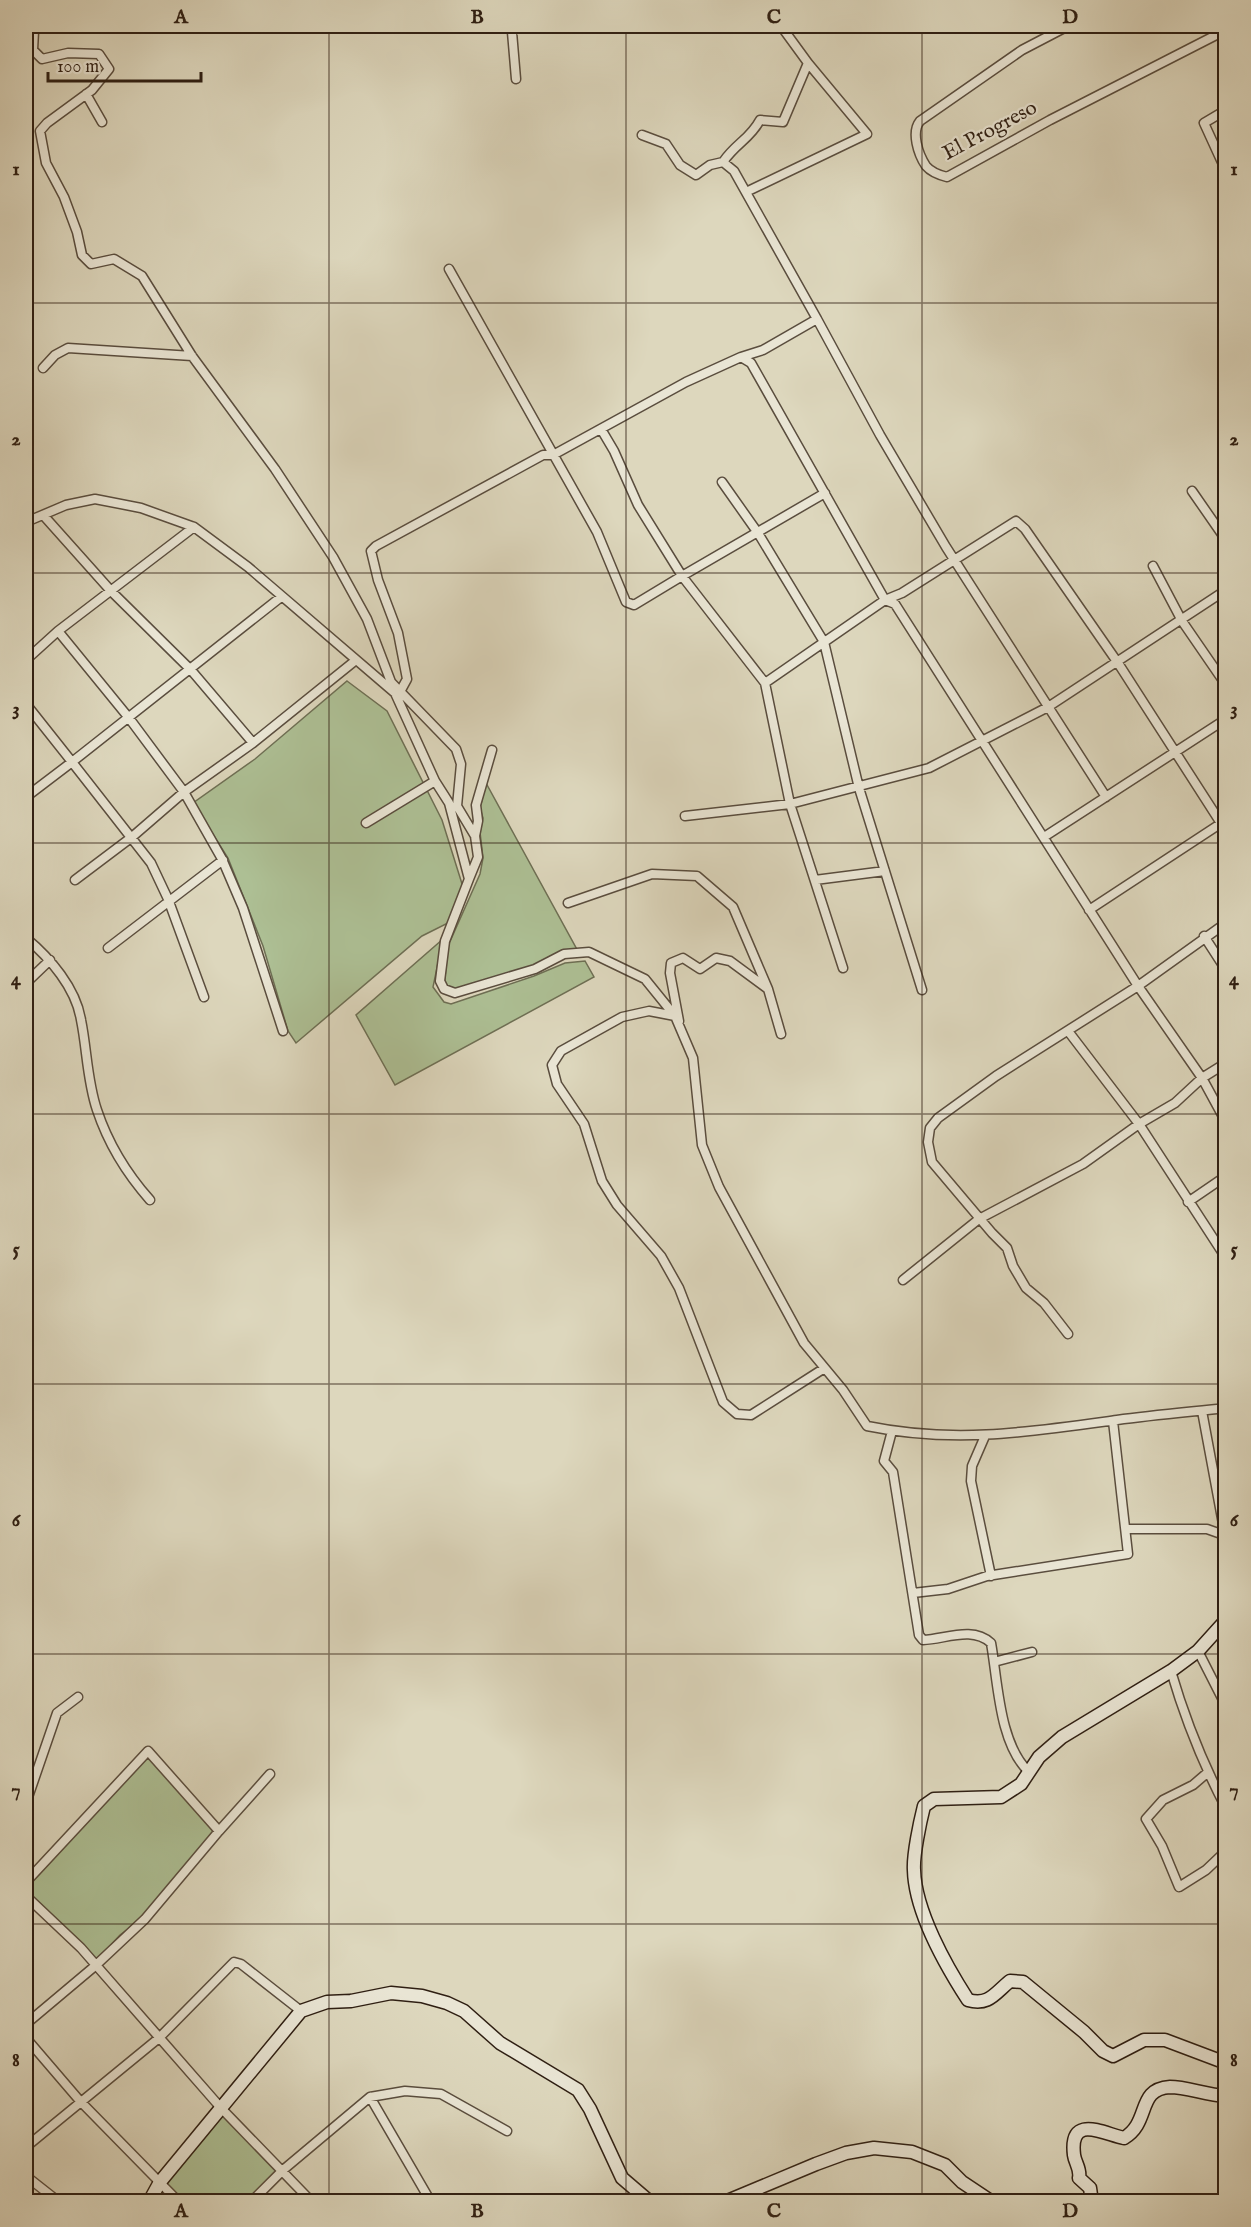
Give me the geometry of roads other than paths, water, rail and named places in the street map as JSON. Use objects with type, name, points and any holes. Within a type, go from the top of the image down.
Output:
[{"type":"street","points":[[39,26],[34,32],[33,50],[42,58],[68,53],[99,54],[109,69],[86,94],[47,123],[40,131],[46,163],[70,214],[82,255],[91,264],[114,259],[142,276],[192,356],[275,469],[333,557],[367,619],[391,682],[456,749],[461,764],[457,806],[475,836]]},
{"type":"street","points":[[516,79],[512,32],[518,26]]},
{"type":"street","points":[[746,192],[867,134],[808,63],[781,26]]},
{"type":"street","name":"El Progreso","points":[[1068,26],[1022,50],[915,128],[914,134],[926,166],[936,174],[947,177],[1050,120],[1226,30]]},
{"type":"street","points":[[642,135],[666,144],[680,165],[696,175],[710,165],[723,162],[733,148],[753,134],[760,120],[783,122],[808,63]]},
{"type":"street","points":[[86,94],[102,122]]},
{"type":"street","points":[[1226,110],[1204,123],[1226,171]]},
{"type":"street","points":[[723,162],[734,171],[880,435],[954,559],[1106,797]]},
{"type":"street","points":[[449,269],[597,532],[626,602],[634,605],[825,493]]},
{"type":"street","points":[[398,691],[406,679],[398,633],[378,580],[371,551],[455,501],[543,455],[553,455],[686,382],[741,357],[763,350],[817,319]]},
{"type":"street","points":[[43,368],[55,355],[68,348],[192,356]]},
{"type":"street","points":[[741,357],[751,363],[885,600],[895,604],[985,741],[1089,910],[1202,1078],[1226,1122]]},
{"type":"street","points":[[601,429],[614,451],[638,505],[682,576],[765,683],[790,804],[843,968]]},
{"type":"street","points":[[722,482],[758,533],[824,642],[859,788],[922,990]]},
{"type":"street","points":[[1192,491],[1226,540]]},
{"type":"street","points":[[26,522],[66,505],[95,499],[141,508],[194,527],[248,567],[356,660],[398,691],[435,781],[449,803],[469,879]]},
{"type":"street","points":[[44,516],[111,591],[191,670],[253,743]]},
{"type":"street","points":[[765,683],[885,600],[902,593],[1016,522],[1030,535],[1118,663],[1173,753],[1223,827],[1089,910]]},
{"type":"street","points":[[26,660],[58,631],[194,527]]},
{"type":"street","points":[[1153,566],[1182,621],[1226,685]]},
{"type":"street","points":[[685,816],[790,804],[859,788],[929,768],[1048,707],[1226,590]]},
{"type":"street","points":[[26,797],[191,670],[281,597]]},
{"type":"street","points":[[58,631],[129,718],[184,792],[223,860],[243,908],[283,1031]]},
{"type":"street","points":[[75,880],[132,837],[184,792],[253,743],[356,660]]},
{"type":"street","points":[[26,704],[151,863],[168,899],[204,997]]},
{"type":"street","points":[[1044,837],[1226,719]]},
{"type":"street","points":[[492,750],[476,805],[478,821],[475,836],[478,857],[445,940],[441,963],[441,981],[444,989],[449,993],[455,993],[535,969],[564,954],[589,952],[645,980],[677,1020]]},
{"type":"street","points":[[366,823],[435,781]]},
{"type":"street","points":[[108,948],[168,899],[223,860]]},
{"type":"street","points":[[815,880],[885,871]]},
{"type":"street","points":[[567,903],[652,874],[697,876],[734,907],[768,989],[781,1034]]},
{"type":"street","points":[[1068,1334],[1044,1303],[1026,1288],[1013,1266],[1007,1248],[979,1219],[932,1162],[928,1142],[930,1128],[938,1119],[996,1076],[1138,986],[1226,922]]},
{"type":"street","points":[[1204,936],[1226,970]]},
{"type":"street","points":[[26,938],[50,960],[70,990],[81,1017],[96,1108],[107,1136],[137,1186],[150,1200]]},
{"type":"street","points":[[768,989],[730,961],[716,958],[700,969],[683,958],[671,963],[670,973],[677,1020],[693,1058],[702,1145],[719,1187],[804,1344],[843,1390],[867,1426],[892,1431],[985,1436],[1036,1433],[1113,1421],[1226,1408]]},
{"type":"street","points":[[26,983],[50,960]]},
{"type":"street","points":[[677,1020],[649,1011],[622,1017],[561,1051],[552,1065],[557,1084],[584,1124],[602,1181],[617,1205],[661,1256],[679,1288],[723,1402],[737,1414],[751,1415],[823,1369]]},
{"type":"street","points":[[1068,1031],[1139,1124],[1226,1258]]},
{"type":"street","points":[[903,1280],[979,1219],[1060,1179],[1139,1124],[1175,1103],[1202,1078],[1226,1063]]},
{"type":"street","points":[[1188,1202],[1226,1176]]},
{"type":"street","points":[[1202,1411],[1225,1538]]},
{"type":"street","points":[[913,1593],[948,1589],[991,1576],[1128,1554],[1113,1421]]},
{"type":"street","points":[[892,1431],[884,1461],[893,1472],[897,1512],[919,1635],[923,1640],[972,1634],[982,1635],[991,1643],[1008,1740],[1018,1761],[1029,1772]]},
{"type":"street","points":[[985,1436],[972,1466],[971,1481],[991,1576]]},
{"type":"street","points":[[1126,1529],[1207,1529],[1225,1538]]},
{"type":"street","points":[[1226,1620],[1198,1651],[1171,1671],[1084,1726],[1062,1737],[1038,1757],[1021,1784],[1001,1797],[942,1798],[924,1806],[914,1868],[918,1898],[953,1976],[968,2000],[980,2004],[989,2001],[1010,1981],[1023,1982],[1084,2032],[1103,2051],[1113,2056],[1144,2040],[1165,2040],[1226,2063]]},
{"type":"street","points":[[1198,1651],[1226,1706]]},
{"type":"street","points":[[994,1662],[1032,1652]]},
{"type":"street","points":[[1171,1671],[1183,1712],[1207,1773],[1226,1808]]},
{"type":"street","points":[[26,1803],[57,1713],[78,1697]]},
{"type":"street","points":[[26,1882],[148,1751],[219,1831]]},
{"type":"street","points":[[1207,1773],[1193,1785],[1163,1800],[1146,1818],[1162,1846],[1179,1887],[1206,1870],[1226,1851]]},
{"type":"street","points":[[26,2024],[95,1966],[145,1919],[270,1774]]},
{"type":"street","points":[[26,1896],[81,1948],[221,2108],[312,2202]]},
{"type":"street","points":[[26,2147],[159,2038],[234,1962],[241,1964],[301,2011]]},
{"type":"street","points":[[149,2202],[160,2182],[301,2011],[327,2002],[351,2001],[391,1993],[422,1996],[447,2003],[464,2011],[500,2043],[578,2090],[590,2109],[622,2178],[650,2202]]},
{"type":"street","points":[[26,2038],[80,2101],[179,2202]]},
{"type":"street","points":[[1092,2202],[1090,2188],[1079,2178],[1080,2172],[1074,2155],[1075,2138],[1082,2130],[1095,2127],[1124,2138],[1134,2132],[1141,2123],[1148,2099],[1155,2091],[1171,2087],[1207,2096],[1226,2096]]},
{"type":"street","points":[[251,2202],[283,2170],[370,2097],[405,2091],[441,2094],[507,2131]]},
{"type":"street","points":[[370,2097],[431,2202]]},
{"type":"street","points":[[725,2202],[846,2152],[874,2148],[912,2152],[945,2165],[962,2182],[992,2202]]},
{"type":"street","points":[[26,2176],[60,2202]]}]
